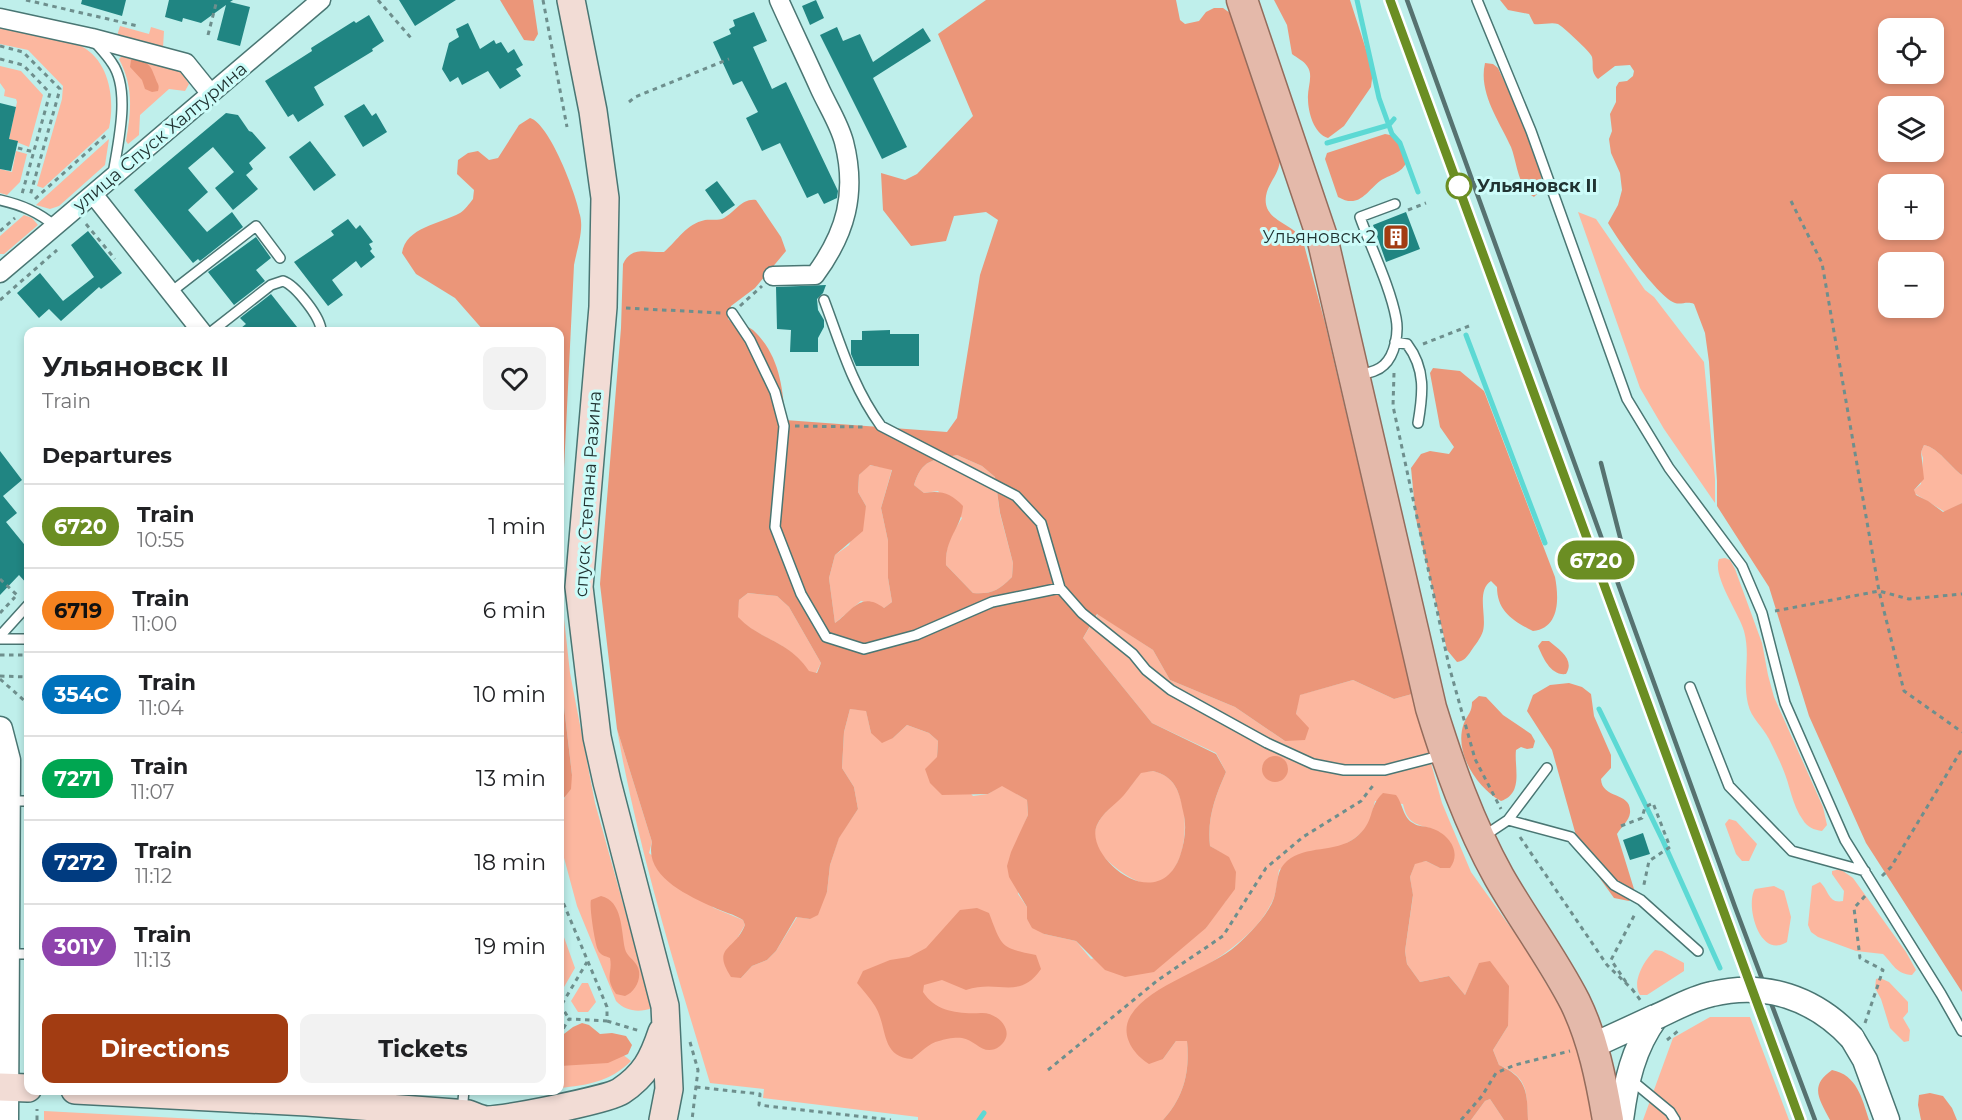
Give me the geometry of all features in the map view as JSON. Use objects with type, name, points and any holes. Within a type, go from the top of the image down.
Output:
[{"type":"main road","name":"спуск Степана Разина","points":[[571,0],[593,111],[605,198],[603,307],[579,587],[597,737],[662,991],[666,1020],[669,1089],[663,1120]]},
{"type":"main road","points":[[1242,0],[1322,237],[1431,708],[1445,754],[1458,792],[1499,877],[1575,1002],[1592,1046],[1608,1120]]},
{"type":"main road","points":[[213,1095],[433,1116],[587,1103],[619,1093],[633,1082],[654,1058],[666,1020]]},
{"type":"main road","points":[[647,1120],[669,1089]]},
{"type":"street","name":"улица Спуск Халтурина","points":[[0,273],[321,0]]},
{"type":"street","points":[[773,276],[815,275],[843,229],[848,207],[849,178],[843,140],[779,0]]},
{"type":"street","points":[[0,18],[92,38],[186,63],[211,94]]},
{"type":"street","points":[[93,194],[198,327]]},
{"type":"street","points":[[0,729],[8,760],[11,795],[18,954],[4,988],[18,1093],[6,1120]]},
{"type":"street","points":[[1592,1046],[1709,994],[1757,990],[1791,997],[1810,1004],[1858,1031],[1865,1060],[1887,1120]]},
{"type":"street","points":[[1621,1120],[1628,1077],[1636,1048],[1656,1017]]},
{"type":"lane","points":[[1477,0],[1531,131],[1627,399],[1669,468],[1742,566],[1762,613],[1785,703],[1845,840],[1962,1031]]},
{"type":"lane","points":[[92,38],[113,64],[118,78],[121,122],[113,177]]},
{"type":"lane","points":[[0,200],[23,206],[42,215],[55,226]]},
{"type":"lane","points":[[1353,376],[1376,370],[1390,358],[1395,342],[1396,318],[1360,217],[1395,204]]},
{"type":"lane","points":[[171,292],[255,226],[280,258]]},
{"type":"lane","points":[[217,327],[271,285],[283,281],[293,287],[319,320],[320,327]]},
{"type":"lane","points":[[824,300],[853,380],[868,410],[881,426],[1016,496],[1041,523],[1060,588],[1082,613],[1133,654],[1146,670],[1172,690],[1268,743],[1312,764],[1344,770],[1385,770],[1445,754]]},
{"type":"lane","points":[[732,313],[750,340],[775,392],[784,426],[776,526],[801,594],[826,637],[864,649],[916,635],[992,602],[1060,588]]},
{"type":"lane","points":[[1395,342],[1407,344],[1420,365],[1423,395],[1418,423]]},
{"type":"lane","points":[[0,637],[24,610]]},
{"type":"lane","points":[[0,637],[24,639]]},
{"type":"lane","points":[[1690,687],[1729,786],[1792,851],[1865,871]]},
{"type":"lane","points":[[1480,839],[1508,820],[1547,768]]},
{"type":"lane","points":[[1508,820],[1571,837],[1614,885],[1641,900],[1698,951]]},
{"type":"lane","points":[[1628,1077],[1670,1112],[1675,1120]]},
{"type":"path","points":[[26,0],[138,26]]},
{"type":"path","points":[[208,34],[217,0]]},
{"type":"path","points":[[378,0],[411,38]]},
{"type":"path","points":[[543,0],[567,127]]},
{"type":"path","points":[[0,46],[23,52],[60,89],[23,206]]},
{"type":"path","points":[[0,59],[23,64],[50,93],[34,152],[23,206]]},
{"type":"path","points":[[629,102],[635,97],[729,59]]},
{"type":"path","points":[[0,231],[23,206],[121,122]]},
{"type":"path","points":[[18,148],[34,152]]},
{"type":"path","points":[[1791,201],[1822,263],[1879,591],[1904,691],[1962,732]]},
{"type":"path","points":[[1405,211],[1424,204]]},
{"type":"path","points":[[78,232],[92,219]]},
{"type":"path","points":[[86,224],[115,259]]},
{"type":"path","points":[[0,300],[61,247]]},
{"type":"path","points":[[603,307],[732,313],[773,276]]},
{"type":"path","points":[[1429,341],[1467,326]]},
{"type":"path","points":[[1390,358],[1394,375],[1393,406],[1449,666],[1475,759],[1495,800],[1508,820],[1608,965],[1632,990]]},
{"type":"path","points":[[784,426],[833,428],[881,426]]},
{"type":"path","points":[[0,579],[17,595],[0,613]]},
{"type":"path","points":[[1762,613],[1879,591],[1909,599],[1962,594]]},
{"type":"path","points":[[0,655],[24,655]]},
{"type":"path","points":[[0,678],[24,677]]},
{"type":"path","points":[[0,678],[24,700]]},
{"type":"path","points":[[1858,1031],[1883,970],[1860,958],[1854,908],[1891,867],[1962,748]]},
{"type":"path","points":[[1048,1070],[1158,980],[1222,936],[1266,868],[1303,837],[1361,801],[1385,770]]},
{"type":"path","points":[[1621,826],[1642,818],[1646,806],[1653,803],[1670,847],[1649,861],[1641,900],[1611,960],[1641,1001],[1651,1007],[1656,1017]]},
{"type":"path","points":[[564,906],[607,1007],[607,1021]]},
{"type":"path","points":[[564,999],[587,962]]},
{"type":"path","points":[[564,1010],[569,1019]]},
{"type":"path","points":[[569,1019],[607,1021],[640,1031]]},
{"type":"path","points":[[564,1028],[569,1019]]},
{"type":"path","points":[[1664,1043],[1683,1028]]},
{"type":"path","points":[[688,1036],[698,1070],[692,1120]]},
{"type":"path","points":[[1461,1120],[1482,1096],[1496,1073],[1515,1065],[1592,1046]]},
{"type":"path","points":[[696,1087],[760,1094],[759,1105],[891,1120]]},
{"type":"path","points":[[18,1093],[37,1120]]},
{"type":"shaded area","points":[[500,0],[533,0],[538,34],[534,41],[524,40]]},
{"type":"shaded area","points":[[986,0],[1176,0],[1180,20],[1185,24],[1199,21],[1206,12],[1214,8],[1223,8],[1230,13],[1243,44],[1280,161],[1267,191],[1266,205],[1274,217],[1293,230],[1303,241],[1325,323],[1412,694],[1394,699],[1353,680],[1300,695],[1296,714],[1309,728],[1305,740],[1285,741],[1235,707],[1170,680],[1153,650],[1097,614],[1083,638],[1152,723],[1216,754],[1226,772],[1213,808],[1210,846],[1229,857],[1236,872],[1235,889],[1206,928],[1154,972],[1125,977],[1105,970],[1076,941],[1044,934],[1032,928],[1027,919],[1027,907],[1009,877],[1007,866],[1028,815],[1027,800],[1002,786],[988,794],[942,795],[930,783],[925,769],[937,757],[938,741],[929,733],[907,725],[893,738],[882,743],[871,733],[866,711],[850,709],[844,732],[842,768],[854,787],[858,809],[839,838],[830,865],[827,892],[818,915],[810,919],[796,917],[776,951],[767,960],[752,966],[741,978],[731,977],[725,967],[724,954],[741,933],[745,925],[743,920],[680,890],[670,883],[654,865],[651,854],[652,842],[617,729],[600,584],[621,328],[623,264],[635,252],[664,252],[698,222],[722,219],[743,203],[756,200],[781,237],[786,251],[755,288],[731,306],[728,319],[753,330],[769,350],[781,383],[785,420],[947,432],[957,418],[980,275],[998,220],[986,212],[954,216],[946,241],[911,246],[883,210],[881,173],[905,180],[917,174],[973,116],[938,34]],"holes":[[[957,455],[982,466],[995,477],[1000,513],[1013,563],[1012,577],[1003,586],[990,592],[973,593],[946,565],[950,540],[962,514],[963,506],[950,495],[941,492],[924,493],[914,485],[925,465]],[[870,465],[892,470],[881,508],[888,541],[888,578],[892,602],[884,608],[876,603],[863,602],[852,608],[835,623],[829,578],[835,555],[863,531],[866,506],[858,492],[859,475]],[[748,593],[777,596],[789,607],[821,663],[817,673],[809,671],[792,653],[738,617],[739,600]],[[1153,771],[1166,777],[1175,785],[1185,822],[1180,856],[1170,874],[1156,882],[1140,882],[1111,865],[1101,852],[1096,838],[1099,821],[1141,773]]]},
{"type":"shaded area","points":[[1274,0],[1350,0],[1373,71],[1371,87],[1344,126],[1328,138],[1319,132],[1313,122],[1308,104],[1309,70],[1292,54],[1287,25]]},
{"type":"shaded area","points":[[1500,0],[1962,0],[1962,475],[1935,450],[1924,445],[1921,452],[1924,479],[1914,490],[1916,495],[1943,512],[1962,503],[1962,992],[1866,843],[1809,716],[1769,587],[1717,506],[1709,362],[1705,333],[1694,304],[1680,304],[1668,299],[1649,280],[1608,223],[1618,205],[1622,190],[1620,173],[1611,153],[1610,114],[1616,102],[1616,87],[1619,82],[1627,81],[1633,76],[1634,71],[1630,65],[1615,66],[1598,79],[1593,71],[1592,57],[1576,39],[1558,24],[1534,24],[1529,14],[1508,10]]},
{"type":"shaded area","points":[[120,26],[149,34],[151,27],[164,31],[163,48],[117,36]]},
{"type":"shaded area","points":[[0,27],[52,36],[81,46],[98,61],[108,82],[111,105],[109,128],[43,188],[37,186],[62,99],[63,86],[28,50],[0,44]]},
{"type":"shaded area","points":[[123,55],[180,70],[189,84],[185,91],[169,89],[140,115],[139,135],[128,144],[126,141],[130,99],[127,79],[119,59]]},
{"type":"shaded area","points":[[134,59],[150,67],[158,85],[158,91],[152,92],[145,89],[142,80],[130,67],[131,60]]},
{"type":"shaded area","points":[[1485,63],[1493,64],[1498,68],[1532,143],[1541,174],[1542,189],[1534,197],[1521,182],[1511,147],[1487,96]]},
{"type":"shaded area","points":[[0,66],[21,71],[43,95],[29,147],[9,139],[17,102],[16,99],[4,96],[5,90],[0,83]]},
{"type":"shaded area","points":[[530,118],[538,123],[546,133],[561,161],[578,205],[581,221],[581,233],[574,265],[564,469],[564,327],[480,327],[455,298],[416,274],[402,253],[410,237],[425,227],[460,213],[473,199],[474,190],[457,174],[458,160],[468,153],[478,151],[489,160],[498,158],[519,125]]},
{"type":"shaded area","points":[[1385,134],[1395,137],[1401,143],[1407,161],[1405,165],[1399,171],[1380,181],[1362,198],[1351,201],[1338,197],[1325,159],[1327,153]]},
{"type":"shaded area","points":[[109,139],[105,165],[59,206],[50,209],[36,205]]},
{"type":"shaded area","points":[[16,151],[27,154],[20,182],[7,195],[0,193],[0,169],[12,172]]},
{"type":"shaded area","points":[[1578,212],[1596,219],[1645,290],[1654,297],[1704,362],[1715,479],[1715,503],[1664,429],[1640,388]]},
{"type":"shaded area","points":[[24,215],[32,218],[38,225],[4,254],[0,254],[0,236]]},
{"type":"shaded area","points":[[1433,368],[1460,371],[1484,391],[1555,577],[1557,594],[1556,611],[1553,618],[1542,629],[1533,631],[1519,623],[1503,609],[1497,587],[1491,581],[1484,591],[1482,634],[1467,657],[1457,662],[1447,650],[1416,519],[1411,468],[1421,454],[1430,451],[1449,454],[1454,447],[1440,427],[1430,373]]},
{"type":"shaded area","points":[[1924,445],[1935,450],[1962,475],[1962,503],[1945,512],[1914,493],[1914,490],[1921,484],[1923,458],[1921,452]]},
{"type":"shaded area","points":[[957,455],[982,466],[995,477],[1000,514],[1013,563],[1012,577],[1003,586],[990,592],[973,593],[946,565],[950,540],[962,518],[938,491],[924,493],[914,485],[925,465]]},
{"type":"shaded area","points":[[869,465],[892,469],[881,508],[888,541],[888,578],[892,602],[884,608],[861,601],[835,623],[829,578],[835,555],[849,545],[866,506],[858,492],[859,475]]},
{"type":"shaded area","points":[[1719,559],[1730,560],[1735,569],[1762,643],[1774,697],[1823,807],[1827,825],[1822,831],[1809,826],[1799,814],[1776,754],[1750,709],[1746,694],[1747,650],[1744,631],[1719,575]]},
{"type":"shaded area","points":[[748,593],[777,596],[789,607],[821,663],[816,673],[809,672],[792,653],[755,631],[737,617],[739,600]]},
{"type":"shaded area","points":[[1098,614],[1153,650],[1170,680],[1235,707],[1285,741],[1296,714],[1299,695],[1353,680],[1394,699],[1412,694],[1442,803],[1471,872],[1521,942],[1569,1022],[1585,1064],[1592,1120],[1528,1120],[1526,1093],[1521,1080],[1499,1065],[1493,1050],[1508,1026],[1479,964],[1465,995],[1449,976],[1420,982],[1407,964],[1405,951],[1413,896],[1410,877],[1415,863],[1426,861],[1440,868],[1433,829],[1413,822],[1407,815],[1403,804],[1375,801],[1369,826],[1355,838],[1341,847],[1302,854],[1279,870],[1272,902],[1262,919],[1248,934],[1215,960],[1142,1003],[1163,1059],[1176,1041],[1187,1041],[1184,1084],[1176,1102],[1163,1120],[918,1120],[918,1117],[763,1098],[764,1089],[710,1083],[646,863],[617,729],[652,842],[649,853],[714,908],[743,920],[745,925],[738,937],[741,978],[752,966],[767,960],[776,951],[797,917],[810,919],[827,892],[830,865],[839,837],[858,809],[854,787],[842,768],[844,732],[850,709],[866,710],[871,733],[893,738],[907,725],[929,733],[938,741],[937,757],[973,796],[988,794],[1002,785],[1027,800],[1028,815],[1022,830],[1018,894],[1027,907],[1027,919],[1044,934],[1076,941],[1091,959],[1206,928],[1214,914],[1226,901],[1229,858],[1210,846],[1213,808],[1226,772],[1216,753],[1152,723],[1083,638]]},
{"type":"shaded area","points":[[564,618],[570,673],[595,803],[652,1008],[647,1010],[628,1009],[616,1001],[577,906],[564,858],[564,800],[572,775],[564,707]]},
{"type":"shaded area","points":[[1542,641],[1549,641],[1565,656],[1569,664],[1566,674],[1556,672],[1548,665],[1538,646]]},
{"type":"shaded area","points":[[1569,683],[1582,687],[1591,694],[1594,716],[1611,755],[1611,768],[1601,779],[1603,786],[1626,801],[1629,806],[1628,819],[1617,834],[1634,889],[1634,896],[1629,901],[1614,898],[1591,866],[1577,839],[1552,750],[1527,711],[1533,695],[1550,685]]},
{"type":"shaded area","points":[[1479,696],[1486,697],[1503,715],[1531,734],[1535,741],[1533,748],[1521,747],[1516,750],[1515,786],[1513,792],[1501,801],[1476,778],[1469,768],[1462,746],[1461,734],[1464,723],[1471,711],[1472,702]]},
{"type":"shaded area","points":[[564,707],[572,775],[571,789],[564,798]]},
{"type":"shaded area","points":[[1275,756],[1284,760],[1288,769],[1284,778],[1275,782],[1266,778],[1262,769],[1266,760]]},
{"type":"shaded area","points":[[1153,771],[1165,776],[1177,789],[1183,807],[1185,828],[1181,852],[1171,873],[1163,880],[1146,884],[1131,878],[1109,862],[1097,848],[1095,835],[1102,816],[1124,794],[1141,772]]},
{"type":"shaded area","points":[[1383,793],[1396,795],[1410,821],[1431,828],[1448,839],[1455,856],[1450,868],[1440,868],[1426,861],[1415,864],[1410,877],[1413,895],[1405,951],[1407,964],[1420,982],[1449,976],[1465,995],[1479,963],[1490,961],[1509,986],[1508,1026],[1493,1050],[1499,1065],[1515,1075],[1524,1086],[1528,1120],[1504,1120],[1490,1099],[1485,1101],[1471,1120],[1163,1120],[1176,1102],[1184,1084],[1187,1041],[1176,1041],[1163,1059],[1149,1064],[1133,1049],[1127,1036],[1126,1029],[1131,1015],[1152,994],[1226,954],[1237,945],[1269,909],[1283,865],[1303,853],[1339,846],[1355,838],[1366,826],[1375,804]]},
{"type":"shaded area","points":[[1729,819],[1736,821],[1757,844],[1749,861],[1742,861],[1736,854],[1725,824]]},
{"type":"shaded area","points":[[1840,869],[1853,878],[1906,952],[1916,970],[1912,975],[1898,971],[1883,954],[1856,951],[1818,937],[1811,932],[1808,925],[1812,886],[1820,882],[1834,900],[1843,901],[1844,891],[1832,874],[1832,871]]},
{"type":"shaded area","points":[[1774,886],[1784,891],[1791,917],[1787,942],[1777,946],[1762,937],[1753,917],[1752,906],[1755,889]]},
{"type":"shaded area","points":[[601,896],[608,899],[617,910],[625,949],[638,968],[638,983],[625,996],[616,994],[612,988],[610,958],[600,953],[597,946],[591,900]]},
{"type":"shaded area","points":[[977,908],[989,913],[1004,944],[1009,948],[1036,955],[1041,969],[1033,979],[1016,987],[978,987],[966,990],[942,980],[924,985],[923,992],[928,999],[941,1008],[994,1016],[1006,1029],[1005,1041],[1000,1046],[989,1050],[967,1039],[953,1038],[932,1044],[912,1059],[902,1057],[890,1047],[875,1006],[857,983],[863,971],[890,960],[909,957],[926,948],[960,910]]},
{"type":"shaded area","points":[[564,937],[575,968],[564,987]]},
{"type":"shaded area","points":[[1655,950],[1662,951],[1684,963],[1684,971],[1647,995],[1640,995],[1638,977],[1643,965]]},
{"type":"shaded area","points":[[1880,978],[1889,982],[1908,1002],[1908,1012],[1903,1018],[1910,1030],[1909,1041],[1904,1042],[1890,1028],[1875,988],[1876,979]]},
{"type":"shaded area","points":[[582,983],[588,983],[596,1002],[588,1012],[578,1012],[571,1001]]},
{"type":"shaded area","points":[[1710,1017],[1750,1017],[1789,1120],[1643,1120],[1673,1038]]},
{"type":"shaded area","points":[[582,1023],[589,1025],[600,1034],[612,1033],[626,1036],[632,1045],[628,1054],[608,1063],[564,1066],[564,1034]]},
{"type":"shaded area","points":[[588,1027],[631,1061],[606,1078],[589,1084],[564,1087],[564,1041]]},
{"type":"shaded area","points":[[1832,1070],[1853,1082],[1861,1096],[1869,1120],[1830,1120],[1820,1099],[1818,1087]]},
{"type":"shaded area","points":[[1930,1093],[1943,1096],[1957,1120],[1921,1120],[1919,1095]]},
{"type":"shaded area","points":[[1490,1099],[1504,1120],[1471,1120],[1485,1101]]},
{"type":"shaded area","points":[[44,1111],[216,1120],[44,1120]]},
{"type":"building","points":[[82,0],[126,0],[122,16],[81,4]]},
{"type":"building","points":[[169,0],[233,0],[230,2],[250,7],[240,46],[217,40],[226,5],[201,23],[183,18],[182,22],[165,17]]},
{"type":"building","points":[[399,0],[456,0],[415,26]]},
{"type":"building","points":[[816,0],[824,18],[810,25],[802,6]]},
{"type":"building","points":[[754,12],[767,41],[753,47],[772,89],[786,82],[838,191],[837,198],[824,204],[818,193],[807,198],[780,143],[762,151],[746,118],[758,112],[742,81],[733,85],[713,42],[731,34],[729,29],[735,26],[733,20]]},
{"type":"building","points":[[369,15],[384,41],[372,49],[373,51],[314,87],[324,105],[298,122],[293,114],[288,117],[265,81],[312,51],[311,48],[354,21],[356,23]]},
{"type":"building","points":[[468,23],[480,49],[494,40],[496,44],[501,42],[508,53],[514,49],[523,65],[516,69],[521,76],[500,89],[488,71],[462,85],[458,77],[450,82],[442,69],[449,43],[459,37],[456,29]]},
{"type":"building","points":[[837,27],[843,41],[860,34],[873,62],[923,28],[931,41],[873,78],[907,147],[882,159],[820,35]]},
{"type":"building","points":[[0,103],[16,107],[9,139],[18,141],[11,171],[0,169]]},
{"type":"building","points":[[364,104],[372,116],[376,113],[387,132],[363,147],[344,116]]},
{"type":"building","points":[[226,113],[238,115],[249,131],[266,148],[249,163],[253,169],[246,175],[258,189],[233,210],[215,188],[234,172],[213,147],[188,168],[208,192],[188,210],[207,232],[232,212],[243,227],[200,261],[198,259],[193,263],[134,190]]},
{"type":"building","points":[[310,141],[336,175],[314,191],[289,157]]},
{"type":"building","points":[[717,181],[735,205],[722,214],[705,190]]},
{"type":"building","name":"Ульяновск 2","points":[[1406,212],[1420,249],[1386,262],[1373,225]]},
{"type":"building","points":[[348,219],[356,229],[360,225],[373,242],[369,244],[372,249],[370,251],[375,257],[361,268],[356,261],[332,280],[343,295],[328,306],[294,262],[334,235],[331,231]]},
{"type":"building","points":[[88,231],[122,273],[101,289],[99,287],[61,321],[49,309],[39,318],[17,293],[40,273],[63,301],[94,277],[71,245]]},
{"type":"building","points":[[256,237],[271,258],[256,270],[265,281],[234,305],[208,272]]},
{"type":"building","points":[[826,285],[823,293],[817,299],[818,310],[824,320],[824,327],[818,338],[818,352],[790,352],[791,330],[777,329],[776,287]]},
{"type":"building","points":[[271,294],[297,327],[242,327],[246,324],[240,318]]},
{"type":"building","points":[[890,330],[890,334],[919,334],[919,366],[856,366],[851,354],[851,340],[862,340],[862,331]]},
{"type":"building","points":[[0,451],[22,480],[3,496],[17,513],[6,522],[24,544],[24,581],[19,575],[0,595]]},
{"type":"building","points":[[1643,833],[1650,854],[1630,860],[1623,840]]},
{"type":"waterway","points":[[1357,0],[1379,98],[1392,134],[1400,143],[1418,192]]},
{"type":"waterway","points":[[1327,143],[1389,125],[1394,119]]},
{"type":"waterway","points":[[1466,335],[1545,543]]},
{"type":"waterway","points":[[1599,709],[1663,841],[1720,968]]},
{"type":"waterway","points":[[979,1120],[984,1113]]},
{"type":"railway","points":[[1390,0],[1800,1120]]},
{"type":"railway","points":[[1407,0],[1735,907],[1815,1120]]},
{"type":"railway","points":[[1601,463],[1629,572]]},
{"type":"train","name":"6720","points":[[1390,0],[1800,1120]]},
{"type":"place","name":"Ульяновск II","points":[[1459,186]]},
{"type":"place","name":"Ульяновск 2","points":[[1396,237]]}]
